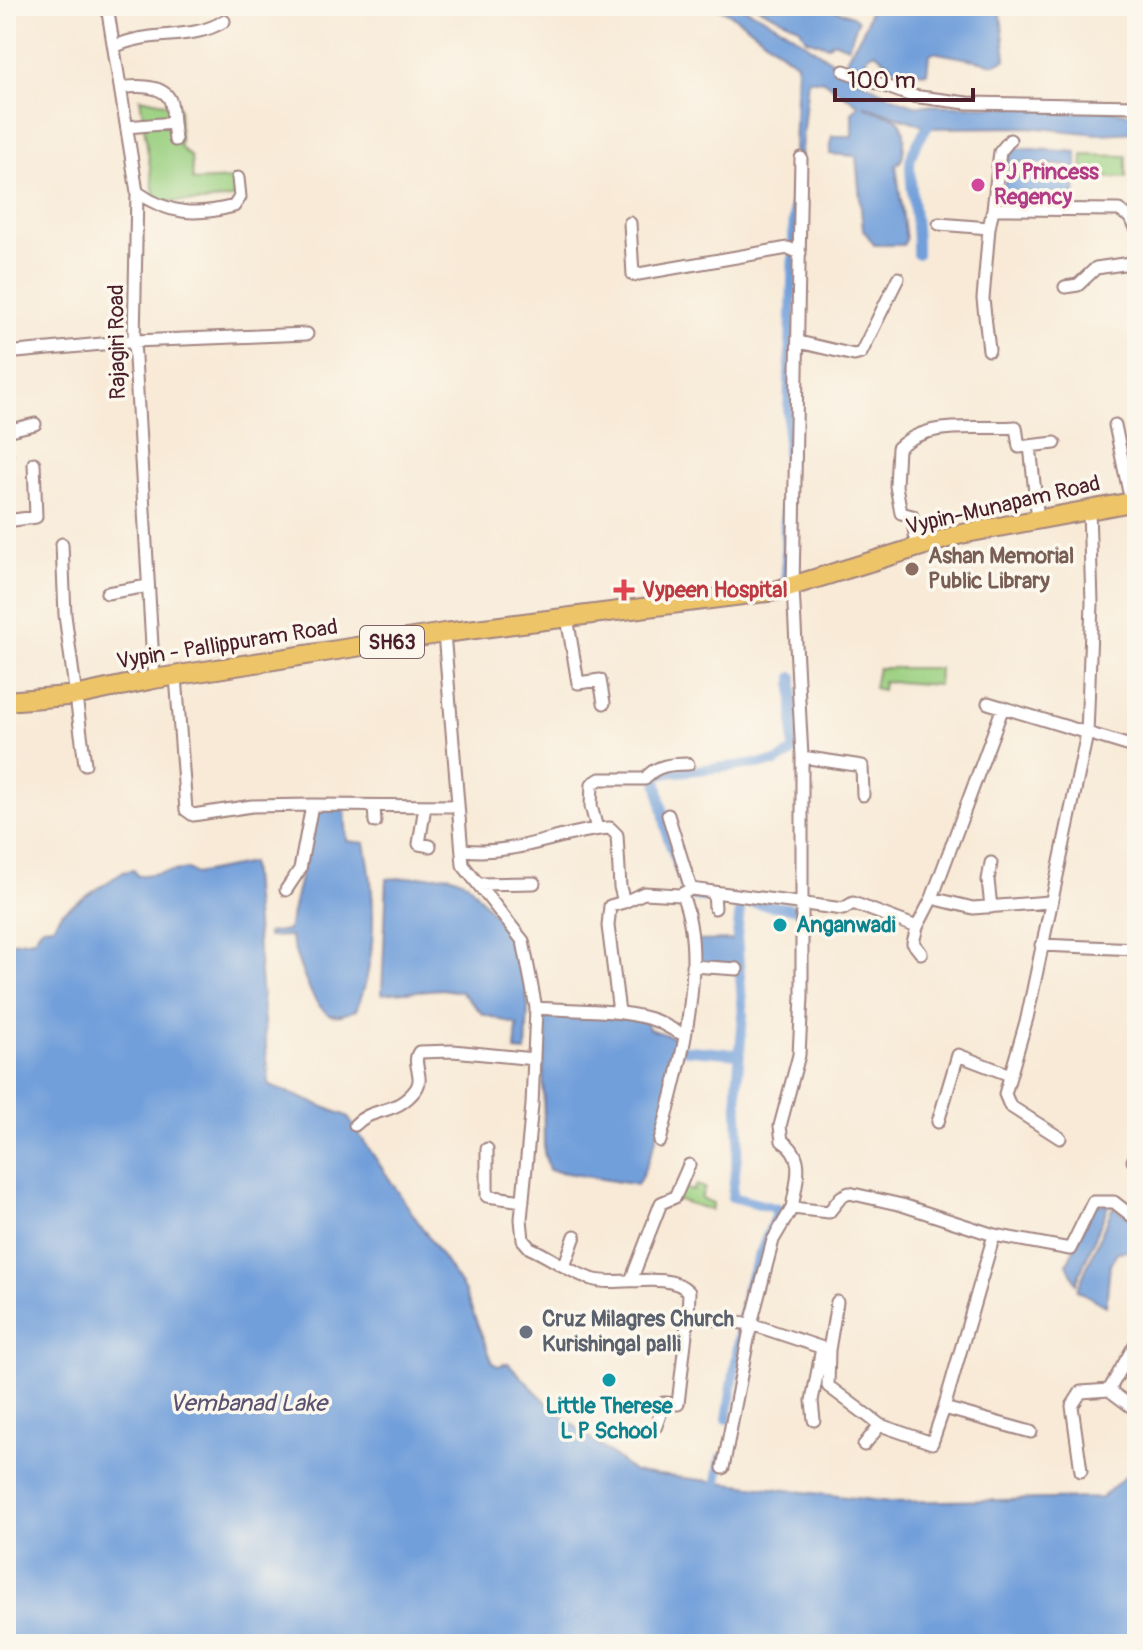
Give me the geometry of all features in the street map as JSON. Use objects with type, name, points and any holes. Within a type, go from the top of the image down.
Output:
[{"type":"main road","name":"Vypin-Munapam Road","points":[[787,589],[961,534],[1134,501]]},
{"type":"main road","name":"Vypin - Pallippuram Road","points":[[6,701],[79,695],[154,679],[444,633],[787,589]]},
{"type":"street","name":"Rajagiri Road","points":[[107,6],[137,192],[134,341],[154,679]]},
{"type":"street","points":[[114,47],[148,36],[197,32],[224,21]]},
{"type":"street","points":[[844,71],[912,96],[1137,106]]},
{"type":"street","points":[[121,88],[156,89],[167,95],[171,100],[175,140]]},
{"type":"street","points":[[127,127],[173,123]]},
{"type":"street","points":[[989,350],[983,299],[989,228],[1000,152],[1010,140]]},
{"type":"street","points":[[723,1468],[746,1323],[773,1240],[792,1208],[799,1160],[795,1150],[782,1141],[780,1126],[799,1055],[802,757],[787,589],[799,342],[794,250],[801,158]]},
{"type":"street","points":[[137,192],[159,208],[215,211],[234,206],[240,197],[238,178]]},
{"type":"street","points":[[993,209],[1119,210],[1131,218],[1137,230]]},
{"type":"street","points":[[630,223],[633,275],[794,250]]},
{"type":"street","points":[[939,224],[989,228]]},
{"type":"street","points":[[1065,287],[1078,285],[1096,268],[1137,262]]},
{"type":"street","points":[[799,342],[854,355],[861,353],[898,278]]},
{"type":"street","points":[[6,353],[134,341],[307,334]]},
{"type":"street","points":[[6,431],[35,424]]},
{"type":"street","points":[[1115,425],[1134,501]]},
{"type":"street","points":[[917,547],[912,516],[901,513],[896,486],[898,448],[910,437],[958,427],[1016,427],[1019,447],[1055,443]]},
{"type":"street","points":[[1030,446],[1038,520]]},
{"type":"street","points":[[6,521],[36,517],[34,463]]},
{"type":"street","points":[[1060,1138],[1007,1103],[1005,1094],[1087,734],[1093,589],[1089,510]]},
{"type":"street","points":[[62,544],[65,615],[79,695],[85,764]]},
{"type":"street","points":[[107,593],[148,586]]},
{"type":"street","points":[[567,617],[578,683],[600,680],[604,703]]},
{"type":"street","points":[[444,633],[463,865],[523,941],[536,1008],[523,1240],[530,1248],[593,1280],[609,1282],[632,1278],[687,1289],[688,1316],[678,1404],[664,1403],[656,1426],[649,1432]]},
{"type":"street","points":[[176,676],[186,810],[193,815],[252,806],[458,806]]},
{"type":"street","points":[[988,703],[1137,748]]},
{"type":"street","points":[[921,953],[913,943],[917,927],[932,898],[1003,707]]},
{"type":"street","points":[[802,757],[862,766],[863,795]]},
{"type":"street","points":[[597,829],[591,806],[592,784],[600,779],[645,779],[651,771],[663,766],[688,764]]},
{"type":"street","points":[[286,890],[300,869],[312,805]]},
{"type":"street","points":[[374,806],[375,822]]},
{"type":"street","points":[[425,806],[419,844],[430,846]]},
{"type":"street","points":[[660,1141],[684,1041],[692,966],[686,892],[668,815]]},
{"type":"street","points":[[464,850],[487,853],[534,846],[610,828],[617,835],[620,887],[624,902]]},
{"type":"street","points":[[991,863],[988,880],[991,907]]},
{"type":"street","points":[[478,884],[534,883]]},
{"type":"street","points":[[619,1012],[608,926],[610,906],[644,893],[714,893],[843,909],[849,903],[858,903],[917,927]]},
{"type":"street","points":[[714,893],[715,908]]},
{"type":"street","points":[[932,898],[973,908],[1049,902]]},
{"type":"street","points":[[1041,945],[1137,949]]},
{"type":"street","points":[[692,966],[737,969]]},
{"type":"street","points":[[536,1008],[619,1012],[655,1019],[684,1041]]},
{"type":"street","points":[[355,1125],[368,1115],[388,1113],[416,1089],[420,1079],[416,1061],[419,1052],[453,1051],[534,1059]]},
{"type":"street","points":[[938,1122],[958,1055],[1010,1075]]},
{"type":"street","points":[[487,1149],[487,1196],[523,1201]]},
{"type":"street","points":[[632,1278],[661,1203],[675,1197],[689,1165]]},
{"type":"street","points":[[792,1208],[829,1212],[841,1197],[849,1193],[902,1205],[994,1235],[1070,1249],[1093,1202],[1108,1200],[1137,1220]]},
{"type":"street","points":[[826,1349],[828,1386],[880,1425],[932,1443],[936,1440],[994,1235]]},
{"type":"street","points":[[565,1264],[575,1236]]},
{"type":"street","points":[[814,1420],[812,1401],[837,1302]]},
{"type":"street","points":[[688,1316],[746,1323],[826,1349]]},
{"type":"street","points":[[1109,1390],[1137,1341]]},
{"type":"street","points":[[1081,1471],[1072,1406],[1081,1392],[1109,1390],[1137,1411]]},
{"type":"street","points":[[944,1408],[1031,1432]]},
{"type":"street","points":[[864,1445],[880,1425]]},
{"type":"green space","points":[[140,98],[179,106],[180,147],[191,157],[193,181],[236,179],[238,197],[204,202],[155,201]]},
{"type":"green space","points":[[1083,155],[1126,156],[1126,178],[1082,177]]},
{"type":"green space","points":[[878,668],[939,668],[938,685],[883,681],[882,690],[874,688]]},
{"type":"green space","points":[[696,1185],[705,1188],[701,1198],[713,1203],[711,1210],[675,1199],[682,1187],[693,1191]]},
{"type":"water","points":[[713,6],[738,6],[761,16],[867,84],[914,105],[1099,108],[1137,115],[1137,132],[1098,134],[1028,127],[931,128],[863,105],[898,120],[904,132],[903,156],[896,165],[906,240],[903,245],[874,245],[863,229],[856,156],[830,154],[832,136],[852,136],[852,113],[859,105],[824,81],[808,79],[796,200],[793,185],[797,63],[734,17]]},
{"type":"water","points":[[755,6],[840,11],[858,21],[848,47],[833,41],[828,46],[806,39],[799,27]]},
{"type":"water","points":[[870,6],[1000,6],[1006,59],[995,64],[933,52],[929,55],[927,73],[906,71],[903,75],[875,52],[868,55],[860,72],[845,63],[866,25]]},
{"type":"water","points":[[1010,149],[1077,152],[1077,172],[1071,171],[1070,166],[1013,162],[1012,168],[1006,167]]},
{"type":"water","points":[[1005,171],[1014,175],[1070,179],[1070,174],[1076,174],[1075,198],[1006,200],[1003,198]]},
{"type":"water","points":[[316,807],[345,808],[347,841],[365,843],[371,884],[373,927],[363,991],[356,1010],[337,1015],[324,1010],[311,992],[290,936],[268,937],[267,933],[288,930]]},
{"type":"water","name":"Vembanad Lake","points":[[251,863],[269,1085],[347,1116],[464,1290],[493,1363],[498,1366],[508,1363],[553,1409],[634,1472],[889,1502],[1101,1498],[1137,1466],[1137,1644],[6,1644],[6,943],[34,939],[42,927],[53,926],[61,913],[123,872],[134,870],[137,876],[188,869],[195,874]]},
{"type":"water","points":[[449,875],[467,882],[516,941],[523,959],[528,1006],[526,1052],[515,1051],[517,1025],[483,1014],[461,992],[442,989],[382,994],[387,879]]},
{"type":"water","points":[[736,940],[738,966],[693,960],[694,941]]},
{"type":"water","points":[[553,1014],[646,1020],[649,1029],[674,1037],[676,1050],[670,1089],[658,1134],[637,1185],[549,1170],[544,1152],[543,1034],[545,1018]]},
{"type":"water","points":[[1109,1204],[1076,1283],[1067,1264],[1094,1205]]},
{"type":"water","points":[[1113,1207],[1136,1221],[1131,1251],[1117,1252],[1110,1265],[1106,1306],[1077,1290]]},
{"type":"waterway","points":[[917,254],[910,160],[931,116]]},
{"type":"waterway","points":[[787,589],[785,522],[795,178]]},
{"type":"waterway","points":[[793,677],[793,752],[776,762],[656,774],[668,839],[688,895],[796,909]]},
{"type":"waterway","points":[[727,1419],[747,1287],[778,1209],[732,1197],[739,1139],[737,1086],[743,1016],[737,936],[741,901]]},
{"type":"waterway","points":[[677,1049],[738,1054]]},
{"type":"waterway","points":[[717,1482],[721,1458]]},
{"type":"place","name":"PJ Princess Regency","points":[[978,185]]},
{"type":"place","name":"Ashan Memorial Public Library","points":[[912,569]]},
{"type":"place","name":"Vypeen Hospital","points":[[624,590]]},
{"type":"place","name":"Anganwadi","points":[[780,925]]},
{"type":"place","name":"Cruz Milagres Church Kurishingal palli","points":[[526,1332]]},
{"type":"place","name":"Little Therese L P School","points":[[609,1380]]}]
